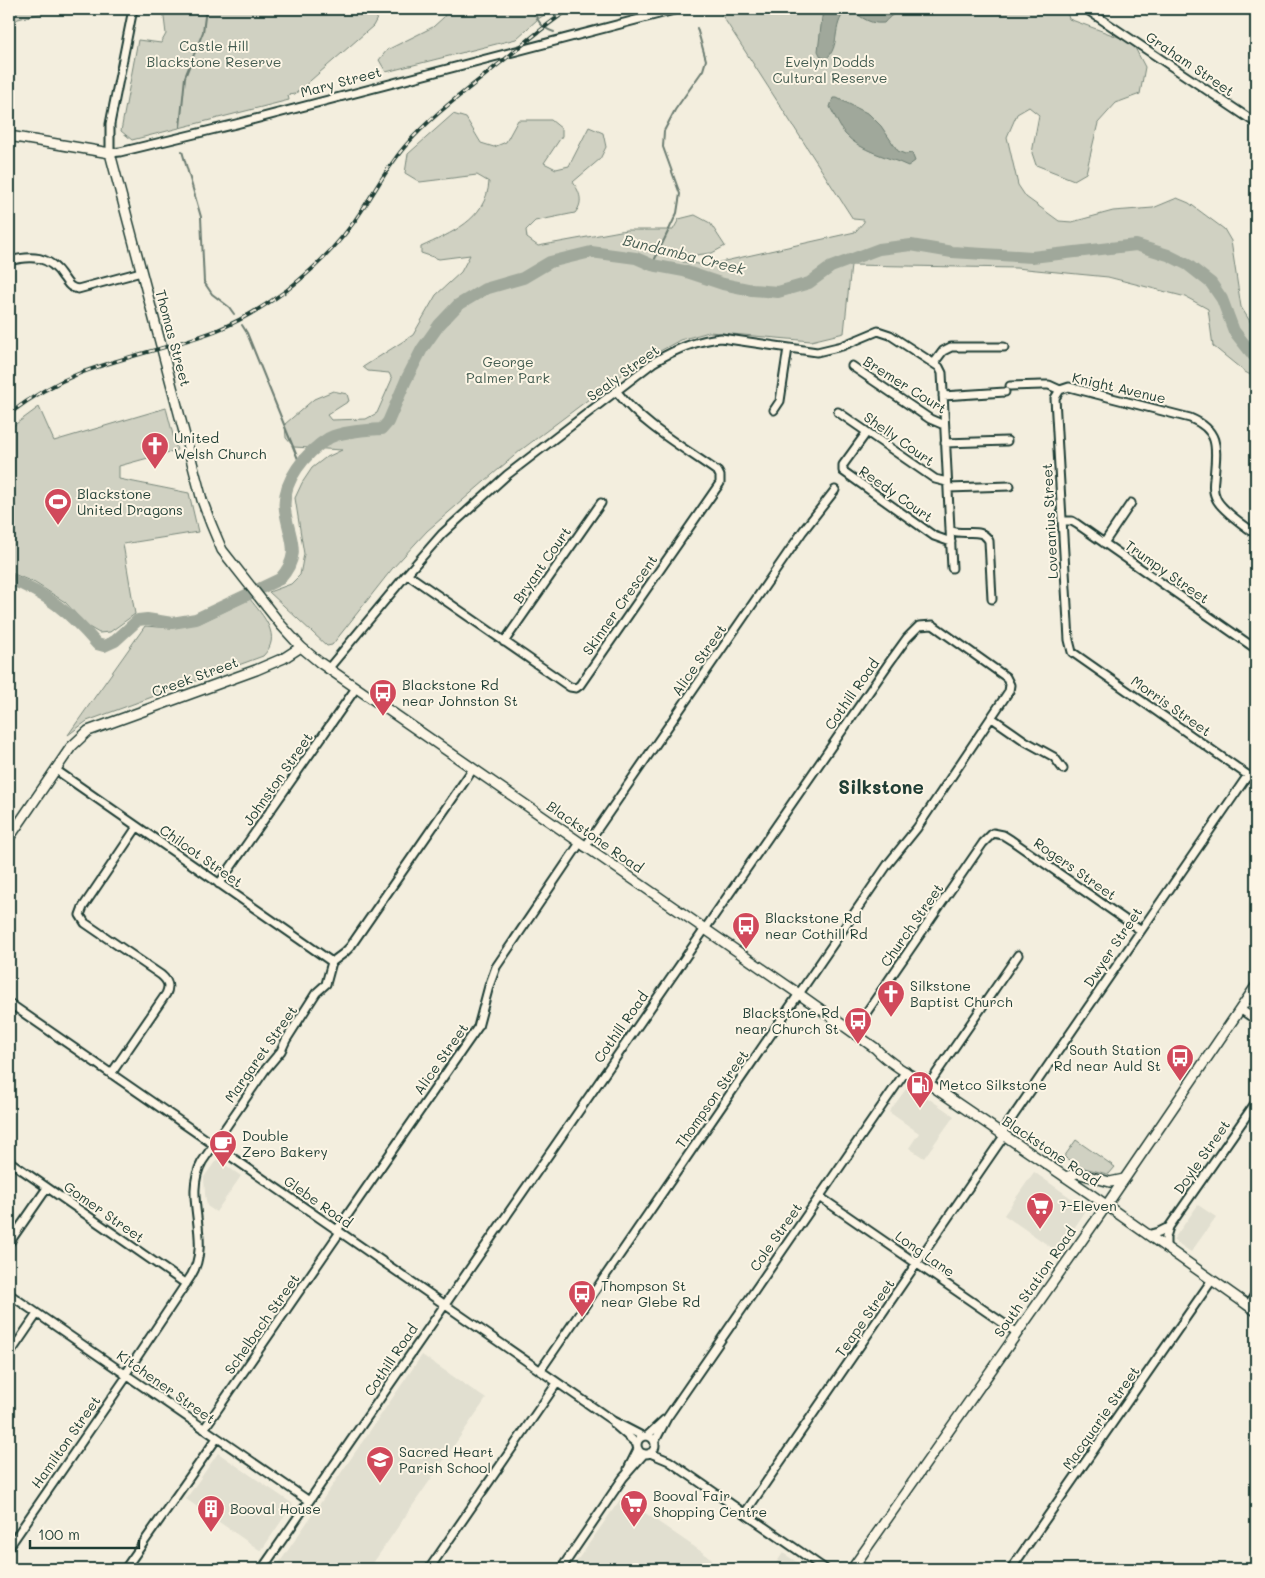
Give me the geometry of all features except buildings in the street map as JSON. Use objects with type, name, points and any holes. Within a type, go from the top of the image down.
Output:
[{"type":"main road","name":"Mary Street","points":[[9,136],[110,153]]},
{"type":"main road","name":"Thomas Street","points":[[110,153],[202,500],[222,550],[271,612],[301,646]]},
{"type":"main road","name":"Blackstone Road","points":[[301,646],[328,669],[799,994],[919,1080],[928,1084],[1065,1177],[1256,1311]]},
{"type":"main road","name":"Creek Street","points":[[9,838],[56,770],[85,733],[94,728],[256,670],[282,659],[301,646]]},
{"type":"main road","name":"South Station Road","points":[[852,1569],[1016,1332],[1106,1206],[1256,986]]},
{"type":"main road","name":"Blackstone Road","points":[[875,1048],[884,1050],[921,1076],[928,1084]]},
{"type":"main road","points":[[1065,1177],[1077,1173],[1110,1182],[1124,1179]]},
{"type":"street","name":"Thomas Street","points":[[110,153],[110,124],[133,9]]},
{"type":"street","name":"Mary Street","points":[[110,153],[236,124],[678,9]]},
{"type":"street","name":"Graham Street","points":[[1086,9],[1256,123]]},
{"type":"street","points":[[9,261],[28,257],[35,257],[46,261],[57,269],[70,286],[78,289],[141,272]]},
{"type":"street","name":"Sealy Street","points":[[328,669],[442,534],[507,475],[665,356],[708,340],[720,338],[817,352],[842,346],[878,331],[890,335],[934,363]]},
{"type":"street","points":[[952,568],[942,373],[934,363],[943,351],[951,347],[1004,347]]},
{"type":"street","points":[[774,410],[780,401],[788,348]]},
{"type":"street","name":"Bremer Court","points":[[852,366],[930,419],[944,425]]},
{"type":"street","name":"Knight Avenue","points":[[943,396],[1049,385],[1060,390],[1069,387],[1190,418],[1206,427],[1215,440],[1213,486],[1216,500],[1222,508],[1256,534]]},
{"type":"street","name":"Loveanius Street","points":[[1060,390],[1056,398],[1068,640],[1072,652]]},
{"type":"street","name":"Skinner Crescent","points":[[407,574],[570,687],[576,688],[720,483],[718,472],[645,421],[631,409],[617,392]]},
{"type":"street","name":"Shelly Court","points":[[838,412],[934,479],[948,485]]},
{"type":"street","name":"Reedy Court","points":[[867,432],[843,465],[843,471],[934,536],[951,542]]},
{"type":"street","points":[[945,443],[1007,441]]},
{"type":"street","points":[[948,485],[1010,486]]},
{"type":"street","name":"Alice Street","points":[[338,1231],[478,1027],[496,967],[803,531],[835,490]]},
{"type":"street","name":"Bryant Court","points":[[504,642],[601,503]]},
{"type":"street","points":[[1104,543],[1131,503]]},
{"type":"street","name":"Trumpy Street","points":[[1062,521],[1072,522],[1104,543],[1256,649]]},
{"type":"street","points":[[950,530],[960,534],[981,532],[987,536],[989,541],[992,599]]},
{"type":"street","name":"Cothill Road","points":[[262,1569],[888,663],[907,638],[920,626],[933,625],[1000,672],[1009,681],[1009,691],[992,718]]},
{"type":"street","name":"Morris Street","points":[[1072,652],[1256,781]]},
{"type":"street","name":"Johnston Street","points":[[219,884],[356,688]]},
{"type":"street","points":[[992,718],[1025,741],[1054,757],[1063,769]]},
{"type":"street","name":"Thompson Street","points":[[540,1371],[799,994],[992,718]]},
{"type":"street","points":[[332,962],[350,947],[473,769]]},
{"type":"street","name":"Chilcot Street","points":[[56,770],[332,962]]},
{"type":"street","name":"Dwyer Street","points":[[1002,1135],[1140,930],[1248,775]]},
{"type":"street","points":[[111,1074],[166,994],[168,988],[167,980],[161,975],[85,924],[80,916],[82,907],[137,827]]},
{"type":"street","name":"Rogers Street","points":[[993,834],[1003,835],[1011,840],[1140,930]]},
{"type":"street","name":"Church Street","points":[[853,1032],[983,843],[993,834]]},
{"type":"street","points":[[928,1084],[1018,956]]},
{"type":"street","name":"Margaret Street","points":[[126,1375],[196,1268],[200,1254],[200,1242],[194,1191],[199,1167],[265,1070],[281,1051],[316,993],[326,984],[332,962]]},
{"type":"street","name":"Glebe Road","points":[[9,1003],[557,1383],[613,1421],[645,1436],[655,1444]]},
{"type":"street","points":[[1240,1009],[1256,1020]]},
{"type":"street","name":"Cole Street","points":[[647,1454],[655,1444],[667,1418],[906,1071]]},
{"type":"street","name":"Doyle Street","points":[[1166,1248],[1166,1237],[1169,1227],[1256,1102]]},
{"type":"street","name":"Teape Street","points":[[745,1513],[917,1264],[1002,1135]]},
{"type":"street","name":"Gomer Street","points":[[9,1161],[186,1284]]},
{"type":"street","points":[[9,1243],[47,1188]]},
{"type":"street","name":"Long Lane","points":[[820,1196],[1016,1332]]},
{"type":"street","points":[[1148,1235],[1169,1227]]},
{"type":"street","name":"Schelbach Street","points":[[204,1429],[338,1231]]},
{"type":"street","name":"Macquarie Street","points":[[1014,1568],[1212,1280]]},
{"type":"street","points":[[1248,1306],[1256,1293]]},
{"type":"street","name":"Kitchener Street","points":[[9,1294],[309,1501]]},
{"type":"street","points":[[9,1355],[38,1314]]},
{"type":"street","name":"Hamilton Street","points":[[9,1547],[126,1375]]},
{"type":"street","points":[[429,1569],[557,1383]]},
{"type":"street","name":"Cole Street","points":[[637,1447],[638,1440],[667,1418]]},
{"type":"street","name":"Glebe Road","points":[[613,1421],[637,1447],[647,1454]]},
{"type":"street","points":[[125,1569],[217,1438]]},
{"type":"street","points":[[655,1444],[669,1461],[825,1569]]},
{"type":"street","points":[[623,1478],[637,1447]]},
{"type":"street","points":[[560,1569],[623,1478],[647,1454],[669,1461]]},
{"type":"shaded area","points":[[823,9],[923,9],[921,11],[901,11],[892,15],[884,23],[872,22],[846,10],[841,16],[831,54],[826,59],[821,57],[818,51]]},
{"type":"shaded area","points":[[833,98],[837,98],[869,114],[881,126],[898,151],[905,154],[912,153],[915,161],[908,166],[866,149],[851,140],[843,131],[830,107]]},
{"type":"shaded area","points":[[909,1085],[954,1116],[924,1158],[909,1148],[919,1133],[889,1112]]},
{"type":"shaded area","points":[[217,1159],[241,1176],[216,1212],[207,1206],[204,1177]]},
{"type":"shaded area","points":[[1034,1172],[1084,1207],[1085,1212],[1058,1252],[1004,1215]]},
{"type":"shaded area","points":[[1198,1205],[1216,1217],[1191,1252],[1173,1240]]},
{"type":"shaded area","name":"Sacred Heart Parish School","points":[[422,1355],[486,1399],[369,1569],[275,1569]]},
{"type":"shaded area","points":[[218,1453],[293,1504],[261,1551],[186,1499]]},
{"type":"shaded area","name":"Booval Fair Shopping Centre","points":[[622,1497],[712,1559],[705,1569],[571,1569]]},
{"type":"shaded area","points":[[783,1553],[807,1569],[772,1569]]},
{"type":"green space","points":[[9,9],[46,9],[43,13],[18,19],[9,26]]},
{"type":"green space","name":"Castle Hill Blackstone Reserve","points":[[163,9],[382,9],[373,26],[295,94],[288,95],[289,100],[132,140],[121,131],[138,40],[161,43],[166,34]]},
{"type":"green space","points":[[445,9],[554,9],[538,19],[516,39],[386,72],[379,60],[387,50],[433,27],[444,17]]},
{"type":"green space","points":[[718,9],[1066,9],[1069,19],[1132,42],[1145,67],[1140,94],[1116,103],[1098,123],[1086,173],[1074,180],[1036,165],[1032,153],[1039,115],[1029,107],[1017,114],[1007,137],[1018,185],[1026,197],[1059,221],[1072,222],[1113,211],[1153,208],[1177,198],[1189,203],[1224,229],[1231,241],[1241,307],[1256,331],[1256,378],[1245,372],[1213,346],[1208,309],[1186,297],[1108,277],[1016,268],[851,265],[844,333],[811,341],[709,332],[680,340],[633,366],[521,450],[427,531],[392,569],[332,645],[327,646],[269,592],[291,584],[300,575],[304,554],[295,498],[302,483],[312,468],[325,458],[342,450],[294,447],[286,438],[285,424],[314,399],[333,391],[347,394],[349,401],[327,415],[331,420],[366,419],[377,413],[392,379],[389,373],[368,371],[363,367],[413,335],[436,295],[461,272],[470,255],[439,259],[421,253],[421,247],[455,230],[474,216],[486,195],[489,182],[477,175],[420,182],[405,173],[408,154],[453,114],[466,118],[481,143],[494,147],[506,142],[518,120],[551,120],[562,129],[562,136],[544,163],[556,169],[569,166],[589,127],[603,133],[606,147],[600,159],[573,182],[580,198],[578,209],[575,213],[535,221],[526,230],[527,238],[538,246],[626,230],[673,230],[679,219],[695,215],[710,223],[725,246],[712,253],[679,257],[683,262],[707,265],[855,232],[864,222],[864,220],[853,219]]},
{"type":"green space","points":[[39,407],[54,441],[166,408],[177,450],[119,466],[119,479],[189,493],[198,532],[123,544],[135,614],[110,632],[99,633],[87,626],[65,602],[35,583],[9,572],[9,429]]},
{"type":"green space","points":[[250,599],[265,619],[271,634],[269,649],[263,656],[87,721],[68,735],[145,626],[172,628],[200,623]]},
{"type":"green space","points":[[1076,1140],[1115,1167],[1107,1174],[1081,1167],[1064,1157]]},
{"type":"waterway","points":[[180,127],[185,77],[203,32],[206,9]]},
{"type":"waterway","points":[[533,9],[540,23],[554,32]]},
{"type":"waterway","points":[[652,265],[677,213],[680,194],[663,147],[664,131],[675,110],[703,70],[706,60],[697,28]]},
{"type":"waterway","points":[[182,151],[201,217],[204,282],[212,294],[229,307],[234,314]]},
{"type":"waterway","name":"Bundamba Creek","points":[[9,579],[47,598],[68,614],[97,644],[104,646],[115,641],[138,620],[147,619],[172,623],[196,619],[280,579],[287,570],[293,553],[285,510],[287,489],[297,469],[312,451],[334,436],[355,431],[382,429],[388,422],[422,349],[439,325],[458,305],[485,289],[523,278],[550,262],[591,252],[636,258],[652,265],[684,271],[723,284],[752,290],[778,292],[809,283],[831,267],[879,249],[911,245],[952,252],[1032,257],[1136,245],[1168,255],[1188,265],[1211,283],[1222,299],[1234,331],[1256,357]]},
{"type":"waterway","points":[[242,325],[247,333],[300,464]]},
{"type":"railway","points":[[9,414],[25,402],[69,378],[112,362],[181,342],[234,323],[287,290],[309,272],[339,241],[356,219],[395,159],[417,133],[438,113],[570,9]]},
{"type":"place","name":"United Welsh Church","points":[[155,470]]},
{"type":"place","name":"Blackstone United Dragons","points":[[58,526]]},
{"type":"place","name":"Blackstone Rd near Johnston St","points":[[383,717]]},
{"type":"place","name":"Blackstone Rd near Cothill Rd","points":[[746,950]]},
{"type":"place","name":"Silkstone Baptist Church","points":[[891,1018]]},
{"type":"place","name":"Blackstone Rd near Church St","points":[[858,1045]]},
{"type":"place","name":"South Station Rd near Auld St","points":[[1180,1082]]},
{"type":"place","name":"Metco Silkstone","points":[[920,1109]]},
{"type":"place","name":"Double Zero Bakery","points":[[223,1168]]},
{"type":"place","name":"7-Eleven","points":[[1040,1230]]},
{"type":"place","name":"Thompson St near Glebe Rd","points":[[582,1318]]},
{"type":"place","name":"Sacred Heart Parish School","points":[[380,1484]]},
{"type":"place","name":"Booval Fair Shopping Centre","points":[[634,1528]]},
{"type":"place","name":"Booval House","points":[[211,1533]]},
{"type":"district","name":"Silkstone","points":[[881,787]]},
{"type":"park label","name":"Evelyn Dodds Cultural Reserve","points":[[830,70]]},
{"type":"park label","name":"George Palmer Park","points":[[508,370]]}]
